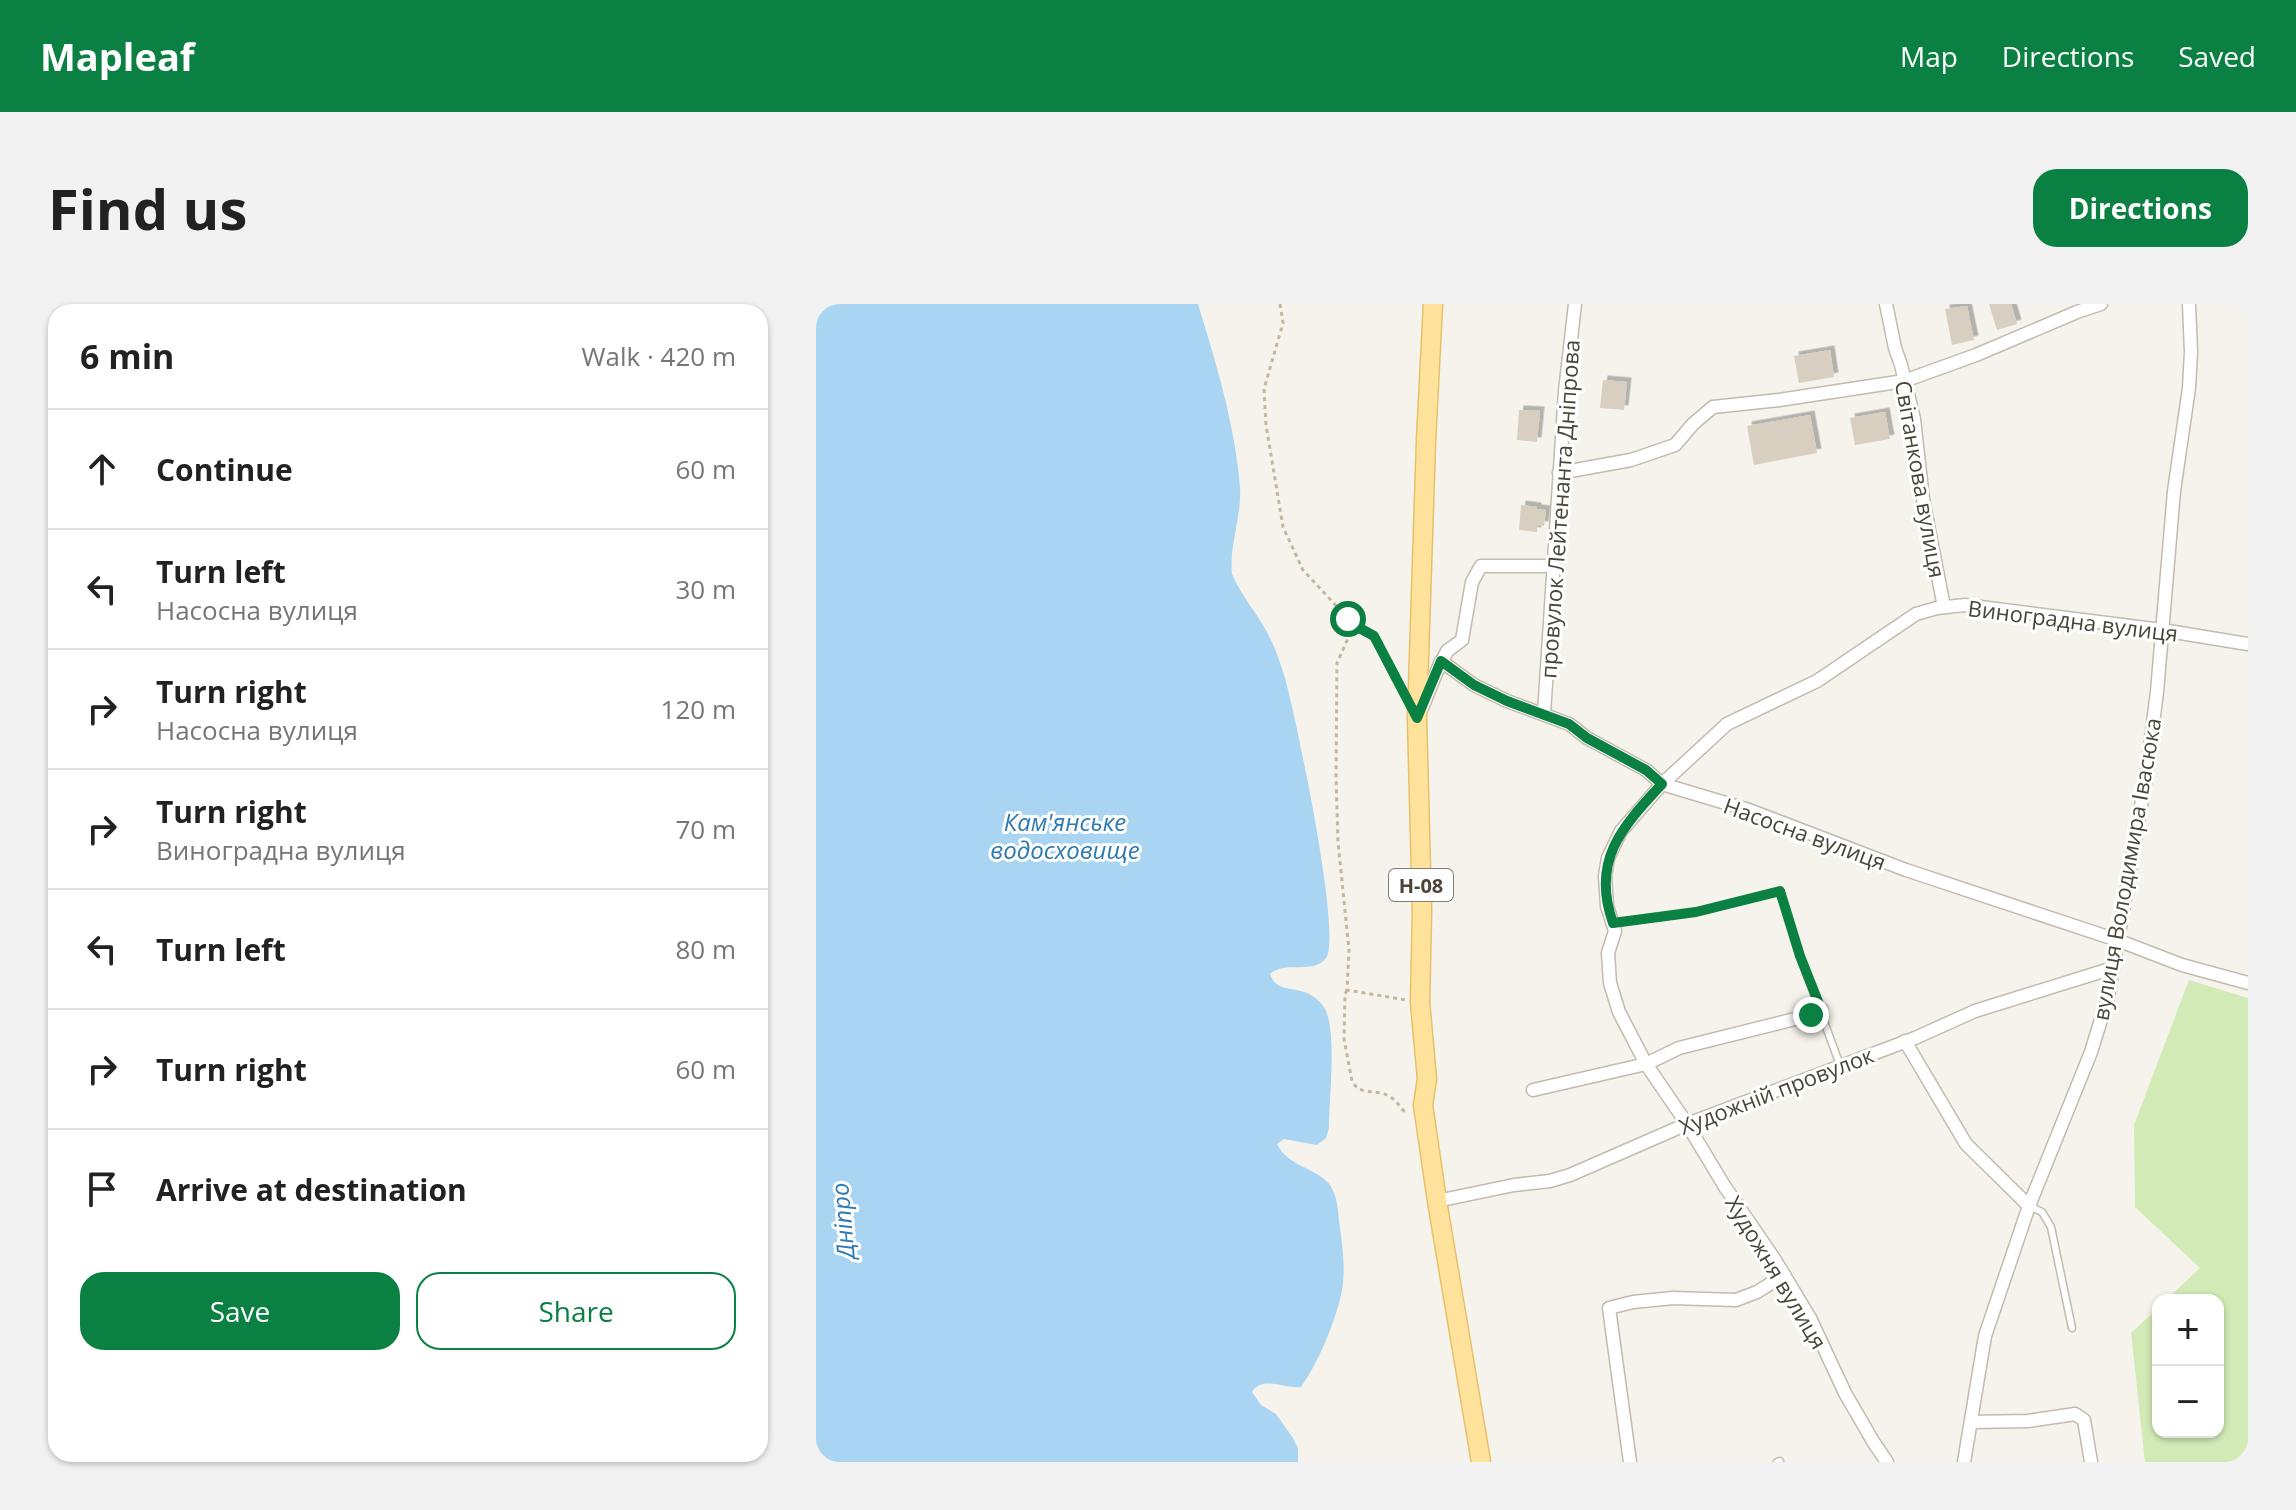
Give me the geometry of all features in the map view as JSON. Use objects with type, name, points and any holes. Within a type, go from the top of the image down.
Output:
[{"type":"main road","name":"Н-08","points":[[1433,304],[1417,718],[1422,911],[1420,1002],[1427,1079],[1423,1105],[1481,1462]]},
{"type":"street","name":"провулок Лейтенанта Дніпрова","points":[[1544,714],[1565,391],[1575,304]]},
{"type":"street","name":"Світанкова вулиця","points":[[1886,304],[1914,419],[1923,499],[1944,607]]},
{"type":"street","name":"вулиця Володимира Івасюка","points":[[1964,1462],[1985,1336],[2029,1206],[2091,1052],[2108,997],[2146,777],[2157,692],[2174,491],[2190,376],[2189,304]]},
{"type":"street","points":[[1559,473],[1631,460],[1675,445],[1713,407],[1904,381],[2096,305]]},
{"type":"street","points":[[1417,718],[1447,651],[1462,640],[1472,582],[1481,566],[1553,566]]},
{"type":"street","name":"Виноградна вулиця","points":[[1687,1124],[1646,1064],[1619,1012],[1610,983],[1608,953],[1615,931],[1607,906],[1605,876],[1608,858],[1621,831],[1662,784],[1727,724],[1817,681],[1916,614],[1944,607],[2005,608],[2248,644]]},
{"type":"street","name":"Насосна вулиця","points":[[1417,718],[1441,661],[1474,685],[1569,724],[1587,738],[1646,770],[1662,784],[1749,810],[1906,870],[2117,940],[2182,965],[2248,983]]},
{"type":"street","name":"Художній провулок","points":[[1437,1201],[1570,1175],[1687,1124],[1975,1011],[2113,968]]},
{"type":"street","points":[[1533,1090],[1646,1064],[1679,1048],[1811,1015],[1821,1009]]},
{"type":"street","points":[[1905,1041],[1966,1144],[2029,1206]]},
{"type":"street","name":"Художня вулиця","points":[[1687,1124],[1810,1318],[1845,1393],[1887,1462]]},
{"type":"street","points":[[1630,1462],[1609,1308],[1673,1298],[1736,1300],[1757,1292],[1784,1275]]},
{"type":"street","points":[[1972,1422],[2028,1421],[2075,1414],[2084,1420],[2091,1462]]},
{"type":"lane","points":[[1613,923],[1696,912],[1780,891],[1840,1065]]},
{"type":"lane","points":[[2029,1206],[2042,1212],[2051,1227],[2072,1328]]},
{"type":"path","points":[[1280,304],[1283,323],[1264,389],[1266,425],[1283,527],[1303,570],[1354,625],[1374,636],[1403,691]]},
{"type":"path","points":[[1354,625],[1337,663],[1337,829],[1349,950],[1344,1039],[1352,1081],[1356,1087],[1392,1098],[1426,1131]]},
{"type":"path","points":[[1347,990],[1420,1002]]},
{"type":"green space","points":[[2189,980],[2248,998],[2248,1462],[2145,1462],[2131,1333],[2152,1314],[2152,1438],[2224,1438],[2224,1294],[2172,1294],[2200,1268],[2135,1207],[2134,1125]]},
{"type":"water","name":"Кам'янське водосховище","points":[[816,304],[1198,304],[1224,394],[1237,463],[1240,498],[1232,574],[1268,633],[1286,681],[1309,788],[1328,913],[1326,958],[1314,966],[1283,968],[1270,974],[1276,984],[1307,993],[1320,1002],[1329,1019],[1331,1033],[1332,1067],[1326,1138],[1317,1145],[1284,1139],[1277,1144],[1288,1158],[1324,1179],[1334,1193],[1343,1252],[1341,1295],[1327,1337],[1301,1387],[1267,1383],[1252,1392],[1261,1405],[1276,1414],[1293,1438],[1298,1448],[1298,1462],[816,1462]]},
{"type":"building","points":[[1989,304],[2011,304],[2017,324],[1997,330]]},
{"type":"building","points":[[1967,306],[1974,340],[1952,345],[1945,309]]},
{"type":"building","points":[[1830,350],[1834,377],[1799,383],[1794,356]]},
{"type":"building","points":[[1603,380],[1627,382],[1624,410],[1600,408]]},
{"type":"building","points":[[1519,410],[1540,411],[1537,442],[1517,440]]},
{"type":"building","points":[[1885,412],[1890,439],[1855,445],[1850,418]]},
{"type":"building","points":[[1810,415],[1817,453],[1754,465],[1747,426]]},
{"type":"building","points":[[1521,505],[1546,510],[1544,526],[1537,525],[1537,532],[1519,530]]},
{"type":"route","points":[[1348,619],[1374,636],[1417,718],[1441,661],[1474,685],[1569,724],[1587,738],[1646,770],[1662,784],[1621,831],[1608,858],[1605,876],[1607,906],[1613,923],[1696,912],[1780,891],[1800,956],[1821,1009],[1811,1015]]},
{"type":"water label","name":"Дніпро","points":[[842,1221]]}]
